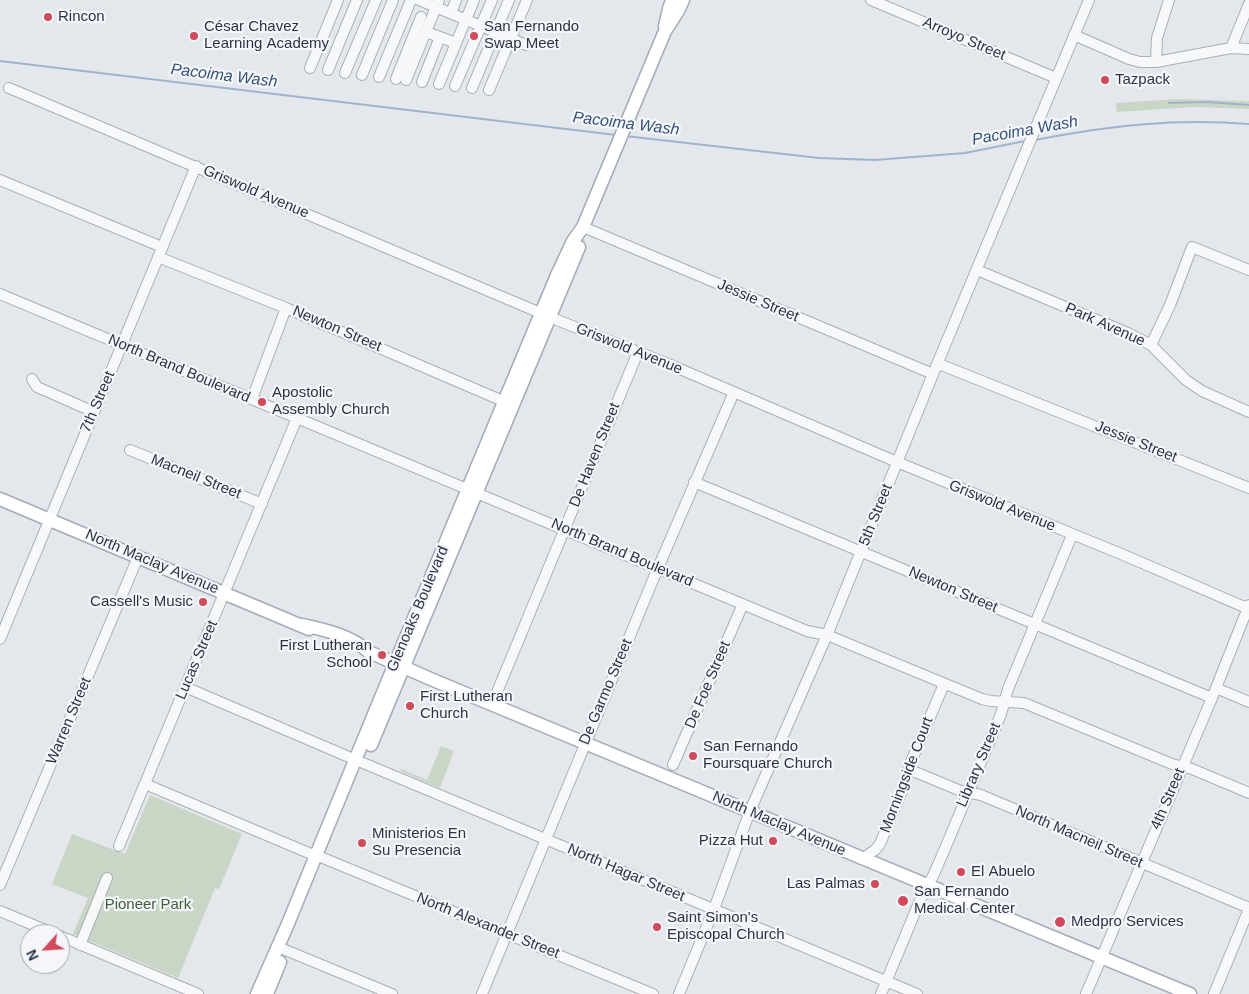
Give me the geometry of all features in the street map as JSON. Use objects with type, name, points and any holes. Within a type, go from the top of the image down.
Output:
[{"type":"main road","name":"Glenoaks Boulevard","points":[[665,31],[668,9],[672,0]]},
{"type":"main road","name":"Glenoaks Boulevard","points":[[257,994],[281,948],[400,665],[546,315],[573,241],[583,227],[665,31],[683,0]]},
{"type":"main road","name":"North Maclay Avenue","points":[[0,499],[303,626],[324,639],[356,651],[369,652],[862,859],[1190,994]]},
{"type":"main road","name":"Glenoaks Boulevard","points":[[267,994],[281,948]]},
{"type":"street","points":[[310,68],[338,0]]},
{"type":"street","points":[[328,70],[357,0]]},
{"type":"street","points":[[345,73],[376,0]]},
{"type":"street","points":[[362,75],[393,0]]},
{"type":"street","points":[[379,77],[411,0]]},
{"type":"street","points":[[451,13],[456,0]]},
{"type":"street","points":[[439,84],[474,0]]},
{"type":"street","points":[[455,86],[492,0]]},
{"type":"street","points":[[472,88],[509,0]]},
{"type":"street","points":[[489,90],[526,0]]},
{"type":"street","name":"Arroyo Street","points":[[871,0],[884,2],[1056,78]]},
{"type":"street","name":"5th Street","points":[[679,994],[714,910],[750,811],[862,552],[933,374],[1089,0]]},
{"type":"street","points":[[1156,62],[1156,38],[1169,0]]},
{"type":"street","points":[[421,17],[401,79],[426,32],[430,2],[466,20],[526,45]]},
{"type":"street","points":[[1231,48],[1249,4]]},
{"type":"street","points":[[426,32],[456,44]]},
{"type":"street","points":[[1074,35],[1140,62],[1156,62],[1231,48],[1249,49]]},
{"type":"street","points":[[422,82],[440,37]]},
{"type":"street","name":"Griswold Avenue","points":[[10,88],[546,315],[1249,607]]},
{"type":"street","name":"7th Street","points":[[0,638],[196,166]]},
{"type":"street","name":"Newton Street","points":[[0,180],[286,308],[509,403]]},
{"type":"street","name":"Jessie Street","points":[[583,227],[933,374]]},
{"type":"street","points":[[1151,345],[1170,305],[1192,247],[1248,268]]},
{"type":"street","name":"Park Avenue","points":[[977,270],[1128,332],[1151,345],[1186,380],[1202,391],[1249,412]]},
{"type":"street","name":"North Brand Boulevard","points":[[0,294],[807,630],[827,635],[985,700],[1024,702],[1172,764],[1192,769],[1249,793]]},
{"type":"street","points":[[252,399],[286,308]]},
{"type":"street","name":"De Haven Street","points":[[495,697],[638,352]]},
{"type":"street","name":"Jessie Street","points":[[938,364],[1249,488]]},
{"type":"street","points":[[32,379],[37,387],[94,412]]},
{"type":"street","name":"De Garmo Street","points":[[482,994],[694,482],[734,392]]},
{"type":"street","name":"Lucas Street","points":[[119,846],[297,418]]},
{"type":"street","name":"Macneil Street","points":[[130,450],[262,504]]},
{"type":"street","name":"Newton Street","points":[[694,482],[1035,624],[1214,693],[1249,702]]},
{"type":"street","name":"Library Street","points":[[881,994],[968,793],[1072,535]]},
{"type":"street","name":"Warren Street","points":[[0,885],[138,557]]},
{"type":"street","name":"De Foe Street","points":[[673,766],[743,604]]},
{"type":"street","name":"4th Street","points":[[1086,994],[1249,607]]},
{"type":"street","name":"Morningside Court","points":[[862,859],[876,850],[880,844],[904,786],[908,769],[944,684]]},
{"type":"street","name":"North Hagar Street","points":[[185,688],[917,994]]},
{"type":"street","name":"North Macneil Street","points":[[908,769],[968,793],[981,795],[1249,908]]},
{"type":"street","name":"North Alexander Street","points":[[145,784],[653,994]]},
{"type":"street","points":[[80,945],[107,878]]},
{"type":"street","points":[[1214,994],[1249,908]]},
{"type":"street","points":[[0,911],[31,924]]},
{"type":"street","points":[[70,940],[198,994]]},
{"type":"street","points":[[281,948],[392,994]]},
{"type":"green space","points":[[1178,99],[1249,101],[1249,109],[1194,107],[1117,112],[1116,103]]},
{"type":"green space","points":[[441,746],[454,751],[440,788],[400,771],[401,769],[427,780]]},
{"type":"green space","name":"Pioneer Park","points":[[150,795],[242,834],[219,889],[215,888],[178,978],[73,934],[88,898],[52,884],[72,834],[125,854]]},
{"type":"waterway","name":"Pacoima Wash","points":[[0,61],[616,135]]},
{"type":"waterway","points":[[1169,103],[1207,102],[1249,105]]},
{"type":"waterway","name":"Pacoima Wash","points":[[1035,140],[1115,127],[1141,125],[1194,122],[1249,124]]},
{"type":"waterway","name":"Pacoima Wash","points":[[625,136],[819,158],[875,160],[965,153],[1025,141]]},
{"type":"place","name":"Rincon","points":[[48,17]]},
{"type":"place","name":"César Chavez Learning Academy","points":[[194,36]]},
{"type":"place","name":"San Fernando Swap Meet","points":[[474,36]]},
{"type":"place","name":"Tazpack","points":[[1105,80]]},
{"type":"place","name":"Apostolic Assembly Church","points":[[262,402]]},
{"type":"place","name":"Cassell's Music","points":[[203,602]]},
{"type":"place","name":"First Lutheran School","points":[[382,655]]},
{"type":"place","name":"First Lutheran Church","points":[[410,706]]},
{"type":"place","name":"San Fernando Foursquare Church","points":[[693,756]]},
{"type":"place","name":"Pizza Hut","points":[[773,841]]},
{"type":"place","name":"Ministerios En Su Presencia","points":[[362,843]]},
{"type":"place","name":"El Abuelo","points":[[961,872]]},
{"type":"place","name":"Las Palmas","points":[[875,884]]},
{"type":"place","name":"San Fernando Medical Center","points":[[903,901]]},
{"type":"place","name":"Medpro Services","points":[[1060,922]]},
{"type":"place","name":"Saint Simon's Episcopal Church","points":[[657,927]]}]
